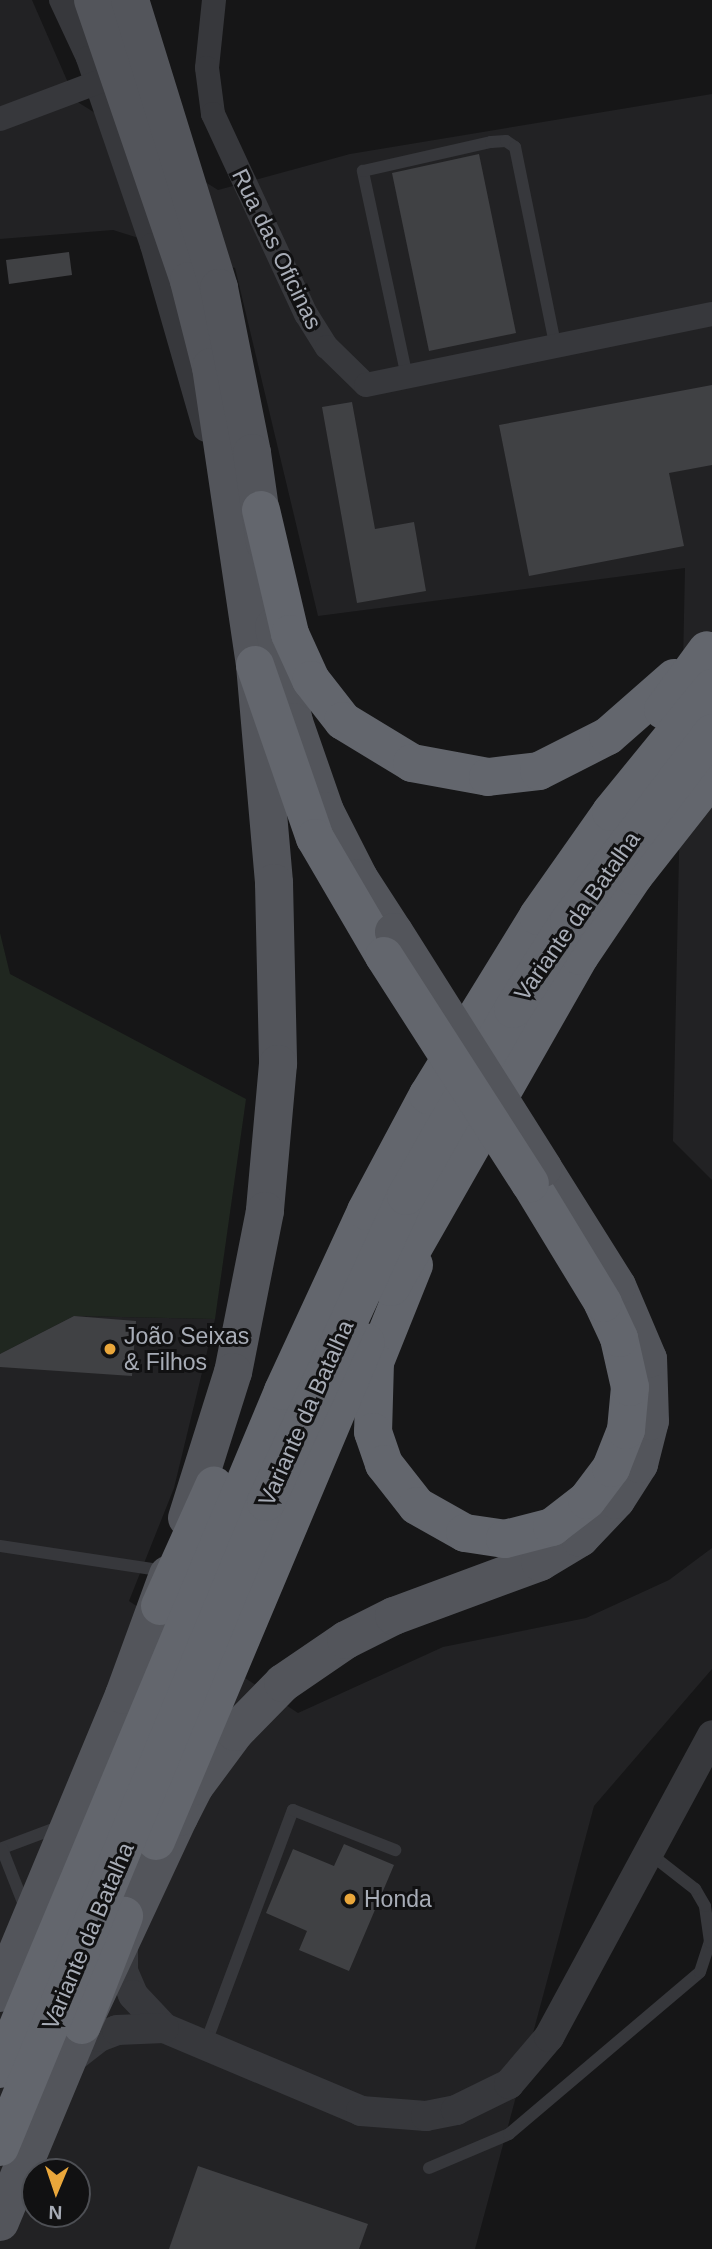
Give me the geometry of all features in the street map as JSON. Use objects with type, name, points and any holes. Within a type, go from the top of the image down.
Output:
[{"type":"highway","points":[[245,503],[290,634],[311,680],[343,721],[412,763],[488,777],[520,775],[556,764],[622,726],[709,647]]},
{"type":"highway","points":[[164,1589],[298,1295],[412,1072],[557,842],[709,647]]},
{"type":"highway","points":[[255,665],[315,838],[389,944],[536,1175],[620,1338],[630,1403],[620,1450],[596,1491],[566,1518],[522,1537],[465,1533],[417,1506],[391,1477],[373,1432],[375,1362],[439,1196]]},
{"type":"highway","name":"Variante da Batalha","points":[[0,2070],[283,1391],[366,1211],[428,1095],[538,916],[611,812],[712,688]]},
{"type":"highway","name":"Variante da Batalha","points":[[0,2147],[266,1502],[406,1196],[513,1009],[569,920],[712,733]]},
{"type":"highway","points":[[82,2025],[346,1387],[398,1271],[580,956],[634,876],[712,777]]},
{"type":"main road","points":[[93,0],[189,281],[245,503],[294,722],[325,811],[389,944]]},
{"type":"main road","points":[[0,1993],[72,1822],[164,1589],[243,1332],[275,1119],[278,946],[245,503],[219,288],[130,0]]},
{"type":"main road","points":[[0,2222],[82,2025],[195,1786],[235,1732],[283,1683],[368,1627],[519,1571],[561,1550],[599,1520],[636,1470],[650,1421],[648,1359],[617,1286],[536,1175]]},
{"type":"street","points":[[61,0],[96,82],[245,503]]},
{"type":"street","name":"Rua das Oficinas","points":[[214,0],[207,68],[209,102],[280,263],[327,347],[366,385],[555,343],[712,314]]},
{"type":"street","points":[[0,119],[96,82]]},
{"type":"street","points":[[123,1943],[123,1971],[133,1995],[164,2028],[361,2110],[426,2116],[485,2099],[529,2066],[550,2037],[712,1735]]},
{"type":"street","points":[[67,2062],[108,2033],[164,2028]]},
{"type":"lane","points":[[407,377],[363,170],[491,142],[506,141],[515,147],[555,343]]},
{"type":"lane","points":[[0,1546],[164,1589]]},
{"type":"lane","points":[[204,2045],[293,1810],[396,1850]]},
{"type":"lane","points":[[30,1921],[1,1849],[72,1822]]},
{"type":"lane","points":[[429,2168],[509,2134],[700,1972],[710,1942],[705,1906],[695,1889],[648,1853]]},
{"type":"shaded area","points":[[0,0],[32,0],[76,101],[218,190],[350,154],[712,94],[712,1180],[673,1141],[685,568],[318,616],[235,268],[113,230],[0,239]]},
{"type":"shaded area","points":[[0,933],[10,974],[246,1099],[215,1319],[74,1316],[0,1354]]},
{"type":"shaded area","points":[[74,1316],[215,1319],[174,1488],[129,1601],[298,1713],[443,1647],[586,1618],[669,1580],[712,1548],[712,1669],[594,1806],[475,2249],[0,2249],[0,1354]]},
{"type":"building","points":[[479,154],[516,333],[429,351],[392,173]]},
{"type":"building","points":[[69,252],[72,275],[9,284],[6,260]]},
{"type":"building","points":[[712,385],[712,465],[669,473],[684,546],[529,576],[499,425]]},
{"type":"building","points":[[352,402],[375,529],[414,522],[426,591],[357,603],[322,407]]},
{"type":"building","points":[[74,1316],[136,1321],[132,1376],[0,1367],[0,1354]]},
{"type":"building","name":"Honda","points":[[344,1844],[394,1865],[349,1971],[299,1950],[307,1931],[266,1913],[293,1849],[334,1866]]},
{"type":"building","points":[[198,2166],[368,2224],[359,2249],[169,2249]]},
{"type":"place","name":"João Seixas & Filhos","points":[[110,1349]]},
{"type":"place","name":"Honda","points":[[350,1899]]}]
